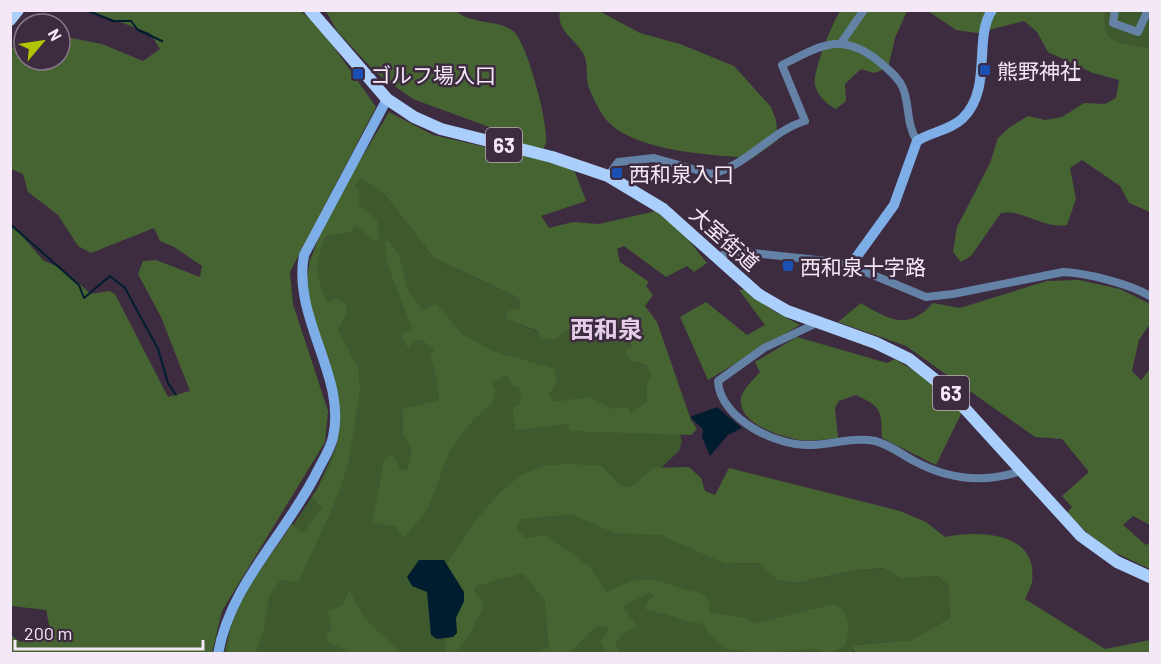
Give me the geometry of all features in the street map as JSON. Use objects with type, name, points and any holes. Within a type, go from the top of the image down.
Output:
[{"type":"main road","points":[[10,20],[18,10]]},
{"type":"main road","name":"大室街道","points":[[310,10],[387,99],[419,120],[441,129],[552,157],[608,176],[663,209],[758,294],[787,311],[817,324],[876,343],[922,367],[948,390],[1062,517],[1094,548],[1117,562],[1150,577]]},
{"type":"street","points":[[841,43],[864,10]]},
{"type":"street","points":[[917,141],[962,120],[974,103],[979,91],[988,23],[993,10]]},
{"type":"street","points":[[1115,10],[1113,23],[1138,32],[1148,14]]},
{"type":"street","points":[[608,176],[618,162],[654,158],[711,174],[759,149],[781,130],[805,121],[782,65],[807,52],[841,43],[857,45],[897,78],[904,89],[908,121],[917,141],[894,204],[850,266]]},
{"type":"street","points":[[218,654],[231,611],[309,489],[333,439],[336,417],[303,299],[300,275],[304,255],[387,99]]},
{"type":"street","points":[[717,257],[724,253],[741,252],[850,266],[926,297],[953,294],[1063,272],[1077,272],[1150,296]]},
{"type":"street","points":[[817,324],[764,348],[718,381],[719,393],[731,411],[759,430],[791,443],[813,445],[838,441],[873,441],[888,445],[917,463],[971,480],[1005,477],[1022,471]]},
{"type":"green space","points":[[841,10],[907,11],[895,38],[888,68],[874,73],[861,69],[845,84],[846,101],[836,109],[820,96],[816,89],[815,79],[824,47]]},
{"type":"green space","points":[[90,11],[300,11],[319,26],[376,107],[290,272],[293,304],[328,411],[325,442],[222,611],[212,653],[11,653],[10,634],[20,642],[51,634],[46,610],[11,606],[11,227],[16,229],[43,260],[62,269],[91,294],[109,291],[115,294],[168,397],[190,391],[161,317],[138,274],[143,261],[156,260],[200,277],[202,266],[174,247],[160,241],[154,228],[91,253],[78,246],[58,215],[28,192],[23,174],[11,169],[11,46],[12,72],[72,72],[72,38],[102,44],[143,61],[160,49],[150,33]]},
{"type":"green space","points":[[326,11],[456,11],[469,18],[507,27],[513,31],[524,50],[541,102],[546,142],[541,155],[489,127],[413,99],[376,73],[337,31]]},
{"type":"green space","points":[[560,11],[599,11],[640,33],[680,44],[734,66],[771,107],[776,120],[778,140],[753,158],[671,149],[649,144],[613,127],[602,114],[592,96],[588,85],[585,56],[563,29],[559,18]]},
{"type":"green space","points":[[928,11],[1105,11],[1105,23],[1111,37],[1123,43],[1150,48],[1150,212],[1129,203],[1120,186],[1082,160],[1070,168],[1076,199],[1067,225],[1050,224],[1018,214],[1001,213],[971,256],[961,262],[953,252],[957,227],[990,163],[998,138],[1028,116],[1045,120],[1062,117],[1084,103],[1105,104],[1116,98],[1119,80],[1093,73],[1048,52],[1037,32],[1024,21],[977,33],[956,30]]},
{"type":"green space","points":[[1105,11],[1150,11],[1150,48],[1123,43],[1111,37],[1105,23]]},
{"type":"green space","points":[[389,112],[433,135],[573,167],[586,201],[541,216],[549,228],[573,222],[599,224],[656,211],[683,233],[707,263],[694,272],[687,266],[666,277],[624,246],[617,249],[620,262],[649,282],[646,286],[653,295],[645,306],[657,322],[691,420],[697,429],[691,435],[570,431],[567,424],[515,430],[513,408],[521,403],[520,388],[513,386],[506,375],[492,384],[495,391],[492,403],[473,420],[450,450],[427,510],[404,538],[396,527],[373,522],[384,459],[388,455],[394,457],[401,470],[407,471],[412,450],[403,433],[403,409],[439,400],[437,378],[430,356],[434,350],[422,340],[415,339],[408,348],[401,334],[412,328],[387,263],[385,242],[388,241],[399,254],[408,292],[423,310],[436,304],[462,334],[492,351],[555,369],[557,381],[549,394],[553,402],[590,397],[612,409],[627,407],[631,414],[647,401],[647,385],[651,376],[647,365],[631,361],[625,354],[631,346],[623,330],[612,322],[595,320],[570,329],[557,339],[541,339],[538,331],[506,319],[509,311],[520,308],[519,298],[434,258],[385,195],[361,178],[354,186],[360,191],[358,205],[377,220],[379,238],[374,240],[356,225],[351,232],[326,236],[317,269],[327,302],[336,299],[346,304],[346,314],[338,330],[358,368],[360,390],[349,459],[339,493],[298,583],[281,579],[269,596],[263,632],[256,653],[228,654],[229,636],[234,619],[260,570],[292,524],[303,533],[322,508],[312,497],[326,475],[334,454],[339,414],[331,373],[309,304],[307,279],[318,239],[328,217]]},
{"type":"green space","points":[[355,172],[385,195],[434,258],[519,298],[520,309],[507,319],[557,339],[580,323],[593,320],[616,325],[624,333],[630,345],[631,361],[647,365],[679,431],[682,442],[679,451],[662,467],[726,564],[758,563],[778,581],[796,583],[856,570],[883,568],[902,577],[937,576],[948,585],[950,618],[911,640],[856,645],[853,652],[855,653],[224,654],[231,624],[240,605],[317,489],[339,440],[338,394],[309,301],[309,261]]},
{"type":"green space","points":[[1079,280],[1120,289],[1150,304],[1150,324],[1139,340],[1132,371],[1141,380],[1150,369],[1150,525],[1133,516],[1123,525],[1146,545],[1150,542],[1150,569],[1101,546],[1067,513],[1072,507],[1062,496],[1089,472],[1062,439],[1035,437],[906,346],[838,322],[861,303],[889,318],[907,320],[924,312],[933,303],[960,308],[1047,281]]},
{"type":"green space","points":[[745,289],[772,310],[800,325],[708,380],[680,317],[706,302],[747,335],[765,325],[739,290]]},
{"type":"green space","points":[[797,337],[887,363],[895,359],[926,378],[962,412],[936,465],[882,438],[878,410],[871,403],[856,395],[839,401],[835,408],[838,438],[801,440],[783,436],[753,422],[742,407],[741,398],[746,388],[760,372],[755,362]]},
{"type":"green space","points":[[564,464],[600,465],[621,486],[631,487],[653,468],[689,467],[701,478],[705,491],[715,495],[729,468],[900,511],[926,522],[945,537],[974,534],[1004,538],[1026,552],[1032,565],[1032,582],[1025,599],[1105,649],[1150,640],[1150,653],[855,653],[853,647],[856,645],[911,640],[950,618],[948,585],[937,576],[902,578],[883,568],[856,570],[796,583],[778,581],[758,563],[726,564],[661,535],[615,533],[571,514],[521,519],[516,528],[525,538],[546,535],[591,568],[606,592],[638,580],[652,580],[702,593],[710,602],[709,613],[748,618],[753,624],[835,604],[844,613],[848,622],[846,645],[830,654],[816,649],[761,653],[726,649],[709,634],[704,624],[645,609],[645,605],[654,596],[650,592],[622,607],[637,626],[623,634],[615,643],[620,653],[610,653],[600,643],[610,627],[597,626],[569,653],[537,653],[549,647],[545,601],[523,573],[476,586],[474,592],[481,599],[483,607],[469,636],[456,651],[448,653],[445,646],[447,637],[457,633],[455,618],[464,601],[447,564],[483,512],[505,488],[530,471]]},
{"type":"green space","points":[[349,590],[363,617],[401,653],[348,653],[328,642],[326,635],[332,629],[328,611],[343,605]]},
{"type":"water","points":[[717,407],[742,428],[728,435],[710,456],[702,437],[703,429],[690,417]]},
{"type":"water","points":[[419,560],[444,560],[464,592],[464,601],[456,618],[457,633],[453,637],[437,639],[431,635],[427,592],[412,586],[407,577]]},
{"type":"waterway","points":[[86,10],[113,21],[131,21],[138,30],[162,41]]},
{"type":"waterway","points":[[10,224],[79,285],[84,298],[110,276],[125,288],[158,349],[168,383],[176,395]]},
{"type":"place","name":"熊野神社","points":[[985,70]]},
{"type":"place","name":"ゴルフ場入口","points":[[358,74]]},
{"type":"place","name":"西和泉入口","points":[[617,173]]},
{"type":"place","name":"西和泉十字路","points":[[788,266]]},
{"type":"district","name":"西和泉","points":[[606,328]]}]
